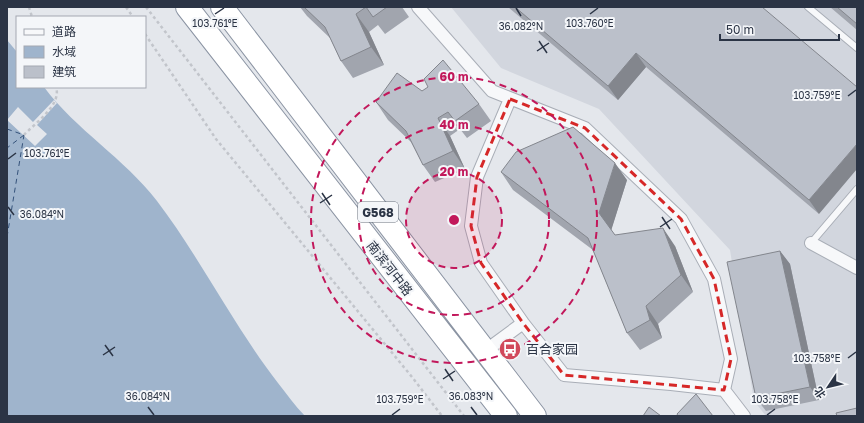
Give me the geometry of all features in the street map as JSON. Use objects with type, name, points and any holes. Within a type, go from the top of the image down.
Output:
[{"type":"highway","name":"南滨河中路","points":[[187,7],[506,416]]},
{"type":"highway","name":"南滨河中路","points":[[222,7],[535,416]]},
{"type":"street","points":[[418,7],[492,91],[585,128],[681,219],[714,279],[731,359],[724,390]]},
{"type":"street","points":[[510,98],[477,177],[471,226],[481,263],[523,323],[564,375],[724,390],[744,416]]},
{"type":"street","points":[[811,243],[857,268]]},
{"type":"street","points":[[485,351],[523,323]]},
{"type":"lane","points":[[808,7],[857,48]]},
{"type":"lane","points":[[811,243],[857,188]]},
{"type":"path","points":[[126,7],[132,16]]},
{"type":"path","points":[[146,7],[464,416]]},
{"type":"path","points":[[146,35],[216,139],[412,377],[442,416]]},
{"type":"path","points":[[24,134],[55,102],[58,94],[56,88]]},
{"type":"highlighted area","points":[[510,99],[585,128],[681,219],[714,279],[731,359],[724,390],[564,375],[523,323],[481,263],[471,226],[477,177]]},
{"type":"shaded area","points":[[451,7],[857,7],[857,416],[766,416],[754,401],[730,250],[599,109],[501,68]]},
{"type":"water","points":[[7,40],[16,51],[16,88],[45,88],[71,117],[130,171],[144,186],[173,223],[262,361],[305,416],[7,416]]},
{"type":"pier","points":[[54,100],[57,103],[37,125],[47,134],[35,146],[7,120],[18,107],[33,122]]},
{"type":"building","points":[[304,7],[366,7],[356,14],[371,47],[341,61],[325,27]]},
{"type":"building","points":[[366,7],[387,7],[373,17]]},
{"type":"building","points":[[515,7],[762,7],[857,87],[857,144],[809,200],[636,53],[608,86]]},
{"type":"building","points":[[837,7],[857,7],[857,24]]},
{"type":"building","points":[[443,60],[479,104],[455,121],[448,112],[438,118],[453,151],[423,165],[406,131],[376,102],[397,73],[422,91],[428,87],[424,79]]},
{"type":"building","points":[[573,127],[615,163],[599,213],[615,235],[663,228],[681,275],[646,306],[650,320],[627,333],[588,238],[501,172],[516,152]]},
{"type":"building","points":[[780,251],[810,387],[756,398],[727,262]]},
{"type":"building","points":[[696,394],[713,416],[678,416],[677,414]]},
{"type":"building","points":[[649,407],[661,416],[643,416]]},
{"type":"building","points":[[857,408],[857,416],[837,416],[836,413]]},
{"type":"ferry route","points":[[7,129],[24,135],[7,148]]},
{"type":"ferry route","points":[[7,237],[24,135]]},
{"type":"place","name":"百合家园","points":[[510,349]]}]
